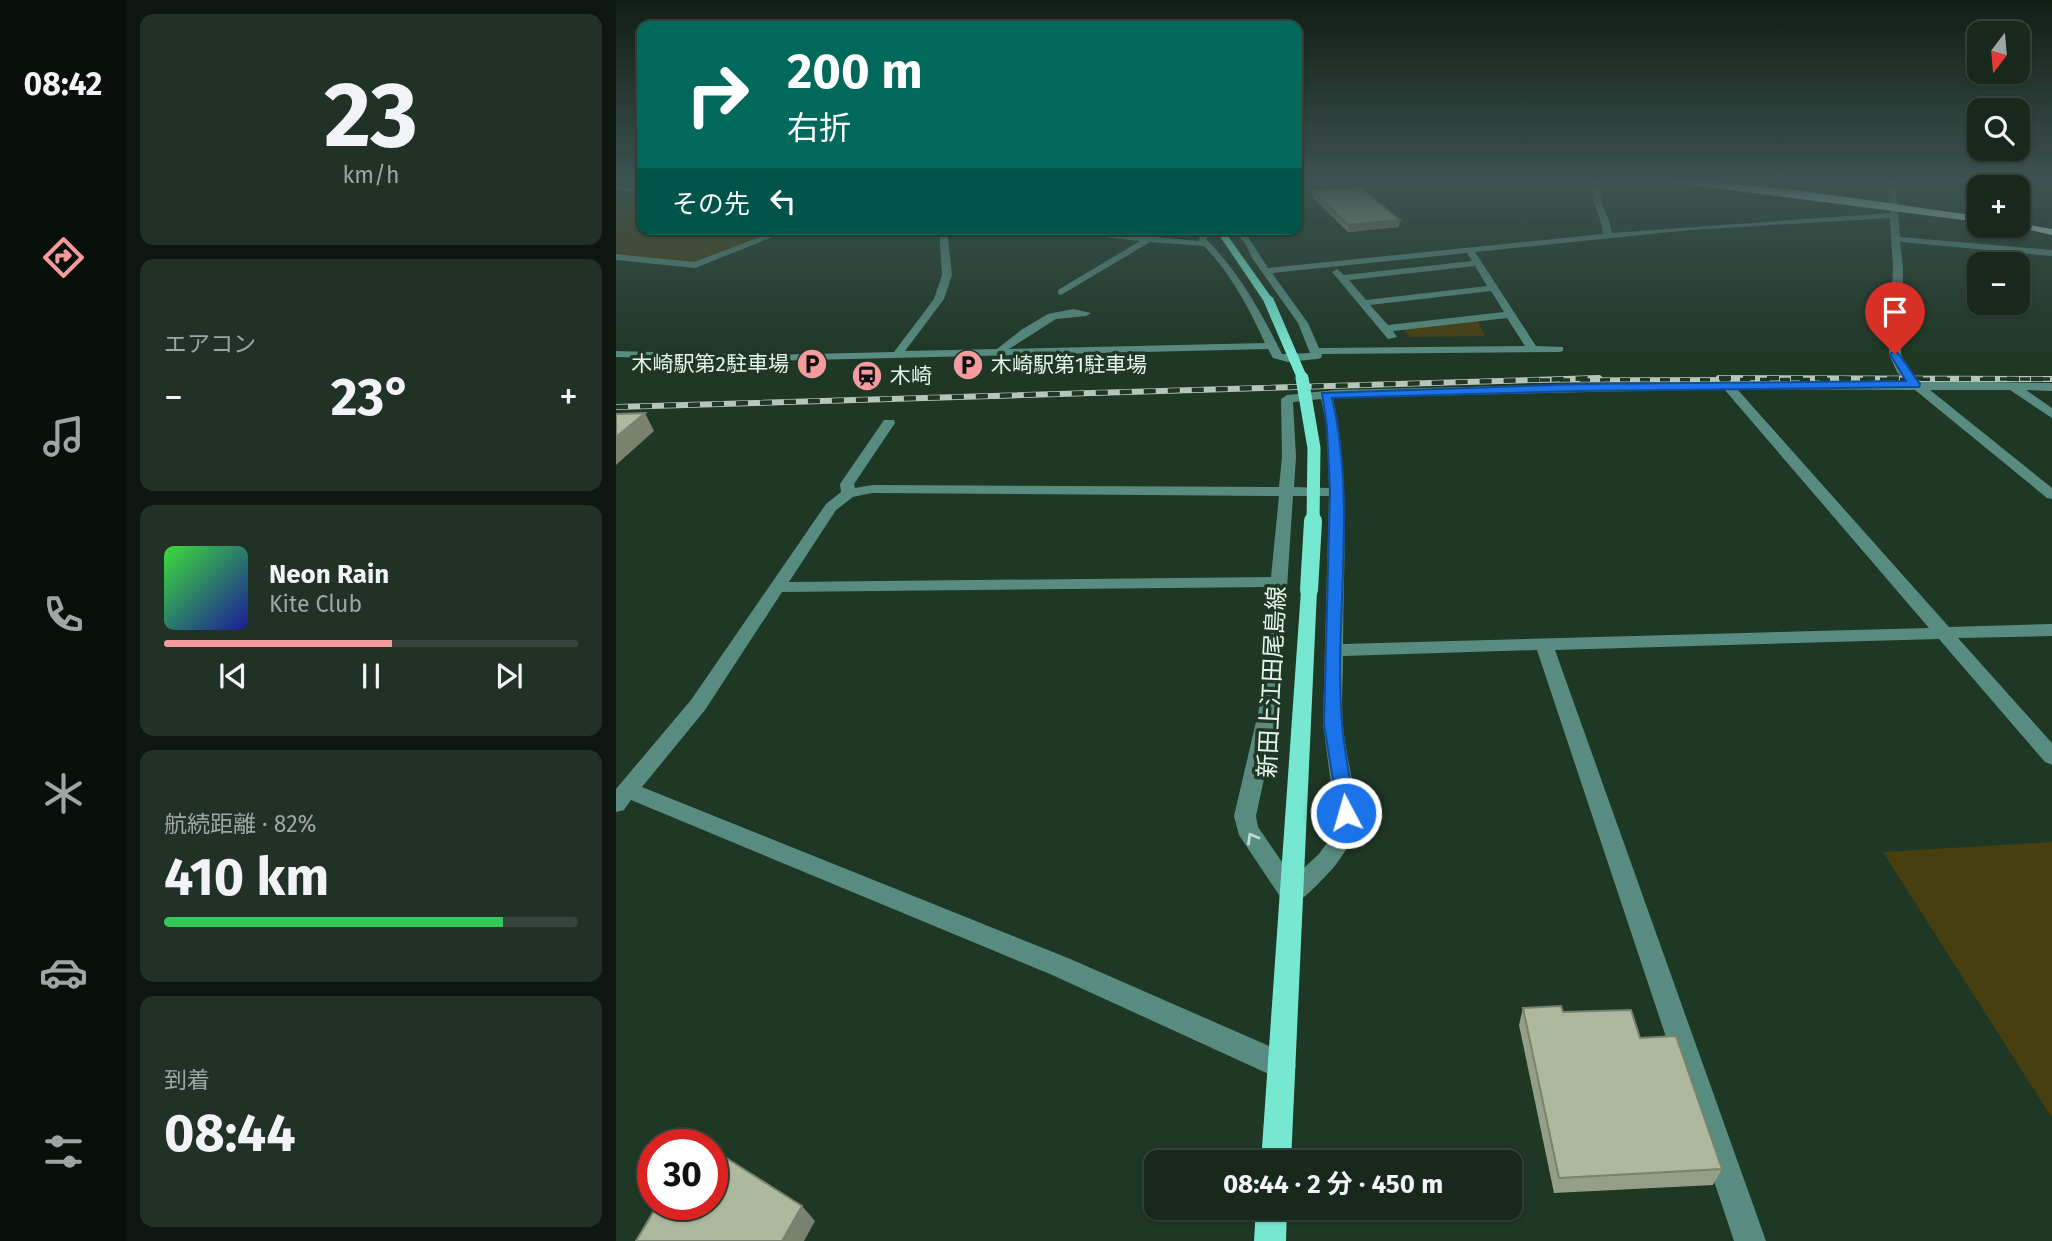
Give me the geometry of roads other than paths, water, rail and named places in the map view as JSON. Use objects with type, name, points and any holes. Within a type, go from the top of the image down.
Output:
[{"type":"main road","name":"新田上江田尾島線","points":[[1226,239],[1269,301],[1295,354],[1309,408],[1314,458],[1309,590],[1277,1150]]},
{"type":"main road","points":[[1270,1241],[1271,1220]]},
{"type":"street","points":[[616,257],[695,265],[763,239]]},
{"type":"street","points":[[896,356],[939,299],[947,275],[944,239]]},
{"type":"street","points":[[1127,239],[1206,244]]},
{"type":"street","points":[[1204,239],[1225,263],[1281,358],[1317,356],[1303,323],[1245,239]]},
{"type":"street","points":[[1266,271],[1589,239]]},
{"type":"street","points":[[2052,253],[1896,239],[1895,354],[1903,372],[1915,384],[2052,495]]},
{"type":"street","points":[[1061,292],[1146,241]]},
{"type":"street","points":[[1469,251],[1534,349]]},
{"type":"street","points":[[1342,278],[1478,263]]},
{"type":"street","points":[[1330,265],[1402,352]]},
{"type":"street","points":[[1363,303],[1493,288]]},
{"type":"street","points":[[1000,353],[1005,346],[1051,315],[1068,311],[1086,313]]},
{"type":"street","points":[[1385,329],[1511,314]]},
{"type":"street","points":[[616,354],[766,358],[1272,346]]},
{"type":"street","points":[[1315,351],[1559,349]]},
{"type":"street","points":[[1326,395],[1333,427],[1336,492],[1333,724],[1346,813],[1340,842],[1327,861],[1291,894],[1247,829],[1245,816],[1269,709],[1289,457],[1287,399],[1326,395],[1727,385],[1915,384],[2052,387]]},
{"type":"street","points":[[1727,385],[2052,757]]},
{"type":"street","points":[[2011,386],[2052,414]]},
{"type":"street","points":[[848,493],[847,484],[889,423]]},
{"type":"street","points":[[1282,1066],[1059,967],[622,797],[698,705],[831,507],[848,493],[872,489],[1336,492]]},
{"type":"street","points":[[779,587],[1279,582]]},
{"type":"street","points":[[1334,650],[2052,631]]},
{"type":"street","points":[[1544,645],[1750,1241]]},
{"type":"railway","points":[[616,407],[1599,378]]},
{"type":"railway","points":[[1540,380],[2052,379],[1719,378]]},
{"type":"place","name":"木崎駅第2駐車場","points":[[812,364]]},
{"type":"place","name":"木崎駅第1駐車場","points":[[968,365]]},
{"type":"place","name":"木崎","points":[[867,376]]}]
